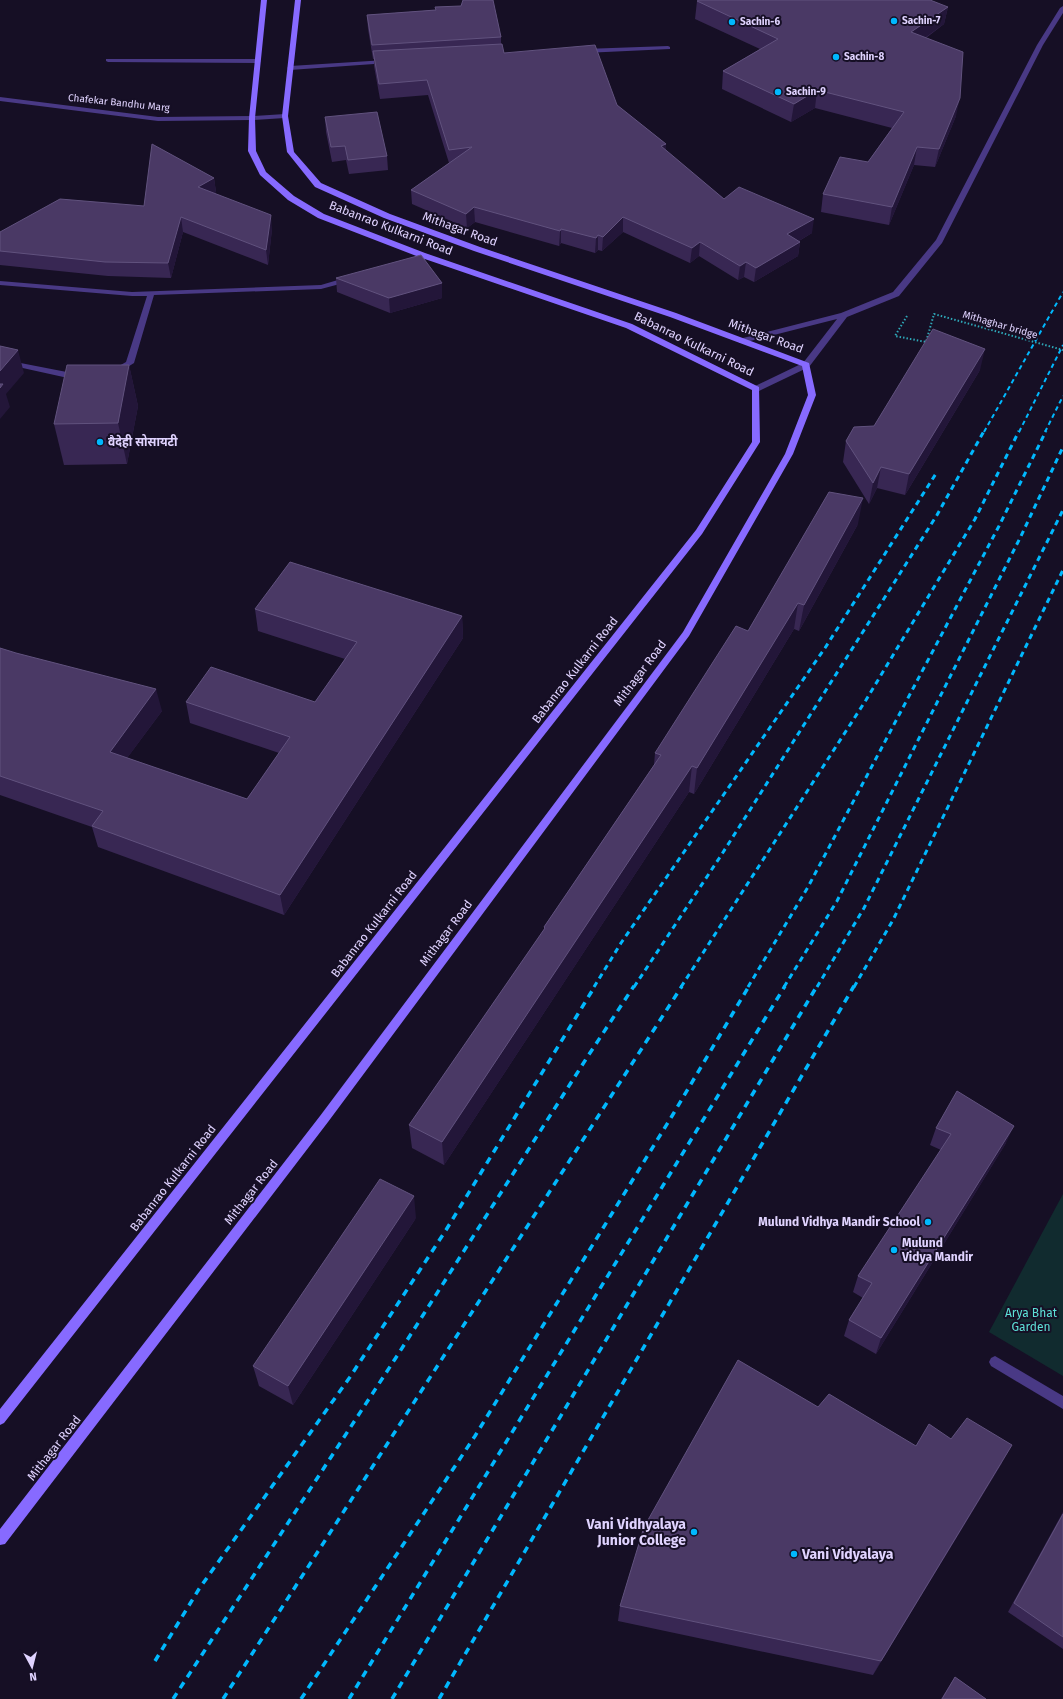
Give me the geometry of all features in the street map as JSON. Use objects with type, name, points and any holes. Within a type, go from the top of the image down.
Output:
[{"type":"street","points":[[252,118],[264,0]]},
{"type":"street","name":"Mithagar Road","points":[[0,1539],[324,1119],[686,634],[789,454],[812,396],[806,365],[394,218],[318,185],[291,152],[285,116],[298,0]]},
{"type":"street","points":[[742,341],[844,315],[896,294],[939,241],[1040,45],[1063,8]]},
{"type":"street","points":[[573,52],[668,48]]},
{"type":"street","points":[[108,60],[258,61]]},
{"type":"street","points":[[290,68],[392,61]]},
{"type":"street","name":"Chafekar Bandhu Marg","points":[[0,99],[158,118],[252,118],[285,116]]},
{"type":"street","name":"Babanrao Kulkarni Road","points":[[0,1419],[699,532],[756,442],[756,389],[629,326],[422,255],[321,216],[291,198],[263,174],[252,151],[252,118]]},
{"type":"street","points":[[408,260],[422,255]]},
{"type":"street","points":[[0,282],[132,294],[151,294],[321,287],[357,276]]},
{"type":"street","points":[[110,374],[130,363],[151,294]]},
{"type":"street","points":[[756,389],[806,365],[844,315]]},
{"type":"street","points":[[0,361],[82,378]]},
{"type":"street","points":[[996,1362],[1063,1403]]},
{"type":"path","name":"Mithaghar bridge","points":[[909,313],[895,336],[926,342],[934,314],[1063,350]]},
{"type":"green space","name":"Arya Bhat Garden","points":[[1063,1194],[1063,1376],[989,1332]]},
{"type":"building","points":[[463,0],[493,0],[501,37],[372,45],[367,15],[436,10],[435,7],[461,6]]},
{"type":"building","points":[[930,0],[948,7],[911,32],[963,52],[960,98],[939,149],[917,147],[892,207],[823,194],[840,157],[868,162],[904,112],[817,90],[794,104],[723,71],[778,39],[697,1]]},
{"type":"building","points":[[502,44],[504,53],[595,45],[617,105],[666,144],[661,146],[724,199],[739,187],[814,219],[787,234],[800,242],[756,268],[746,262],[740,266],[700,242],[692,248],[623,217],[603,237],[598,235],[596,238],[561,229],[560,231],[474,207],[466,214],[411,190],[472,147],[449,150],[427,80],[379,84],[373,51]]},
{"type":"building","points":[[377,112],[387,156],[348,160],[345,146],[331,147],[325,117]]},
{"type":"building","points":[[152,144],[214,178],[198,187],[271,215],[266,250],[181,217],[168,263],[105,262],[0,251],[0,232],[60,199],[144,206]]},
{"type":"building","points":[[421,255],[442,283],[389,298],[336,278]]},
{"type":"building","points":[[933,329],[985,349],[909,474],[881,467],[873,483],[846,441],[854,427],[874,426]]},
{"type":"building","points":[[0,346],[18,350],[0,371]]},
{"type":"building","points":[[67,365],[129,365],[118,423],[54,424]]},
{"type":"building","points":[[829,492],[863,498],[804,605],[798,603],[697,768],[692,766],[442,1142],[409,1125],[545,928],[544,927],[661,755],[655,753],[736,626],[748,631]]},
{"type":"building","points":[[290,562],[462,616],[280,895],[92,826],[103,811],[0,776],[0,648],[156,689],[110,752],[247,799],[290,737],[186,702],[211,667],[315,702],[357,642],[255,609]]},
{"type":"building","name":"Mulund Vidhya Mandir School","points":[[957,1091],[1014,1126],[881,1338],[849,1320],[872,1283],[858,1276],[951,1134],[936,1128]]},
{"type":"building","points":[[380,1179],[414,1196],[288,1386],[253,1366]]},
{"type":"building","name":"Vani Vidhyalaya Junior College","points":[[738,1360],[818,1407],[829,1394],[916,1446],[929,1424],[951,1439],[967,1418],[1012,1445],[881,1661],[620,1606],[644,1527]]},
{"type":"building","points":[[1063,1514],[1063,1637],[1014,1603]]},
{"type":"building","points":[[955,1677],[986,1699],[942,1699]]},
{"type":"railway","points":[[984,432],[1063,292]]},
{"type":"railway","points":[[1019,432],[1063,345]]},
{"type":"railway","points":[[1045,432],[1063,396]]},
{"type":"railway","points":[[634,987],[722,854],[937,515],[984,431]]},
{"type":"railway","points":[[681,987],[866,700],[975,519],[1019,431]]},
{"type":"railway","points":[[748,987],[808,887],[999,526],[1046,431]]},
{"type":"railway","points":[[784,987],[837,901],[1021,536],[1063,447]]},
{"type":"railway","points":[[594,987],[621,943],[825,648],[937,472]]},
{"type":"railway","points":[[817,987],[864,908],[1063,510]]},
{"type":"railway","points":[[854,987],[893,920],[1063,570]]},
{"type":"railway","points":[[155,1661],[199,1589],[350,1377],[446,1230],[595,986]]},
{"type":"railway","points":[[173,1699],[397,1356],[634,986]]},
{"type":"railway","points":[[223,1699],[682,986]]},
{"type":"railway","points":[[301,1699],[475,1436],[672,1116],[749,986]]},
{"type":"railway","points":[[349,1699],[785,986]]},
{"type":"railway","points":[[392,1699],[817,986]]},
{"type":"railway","points":[[439,1699],[854,986]]},
{"type":"place","name":"Sachin-7","points":[[894,21]]},
{"type":"place","name":"Sachin-6","points":[[732,22]]},
{"type":"place","name":"Sachin-8","points":[[836,57]]},
{"type":"place","name":"Sachin-9","points":[[778,92]]},
{"type":"place","name":"वैदेही सोसायटी","points":[[100,442]]},
{"type":"place","name":"Mulund Vidhya Mandir School","points":[[928,1222]]},
{"type":"place","name":"Mulund Vidya Mandir","points":[[894,1250]]},
{"type":"place","name":"Vani Vidhyalaya Junior College","points":[[694,1532]]},
{"type":"place","name":"Vani Vidyalaya","points":[[794,1554]]}]
